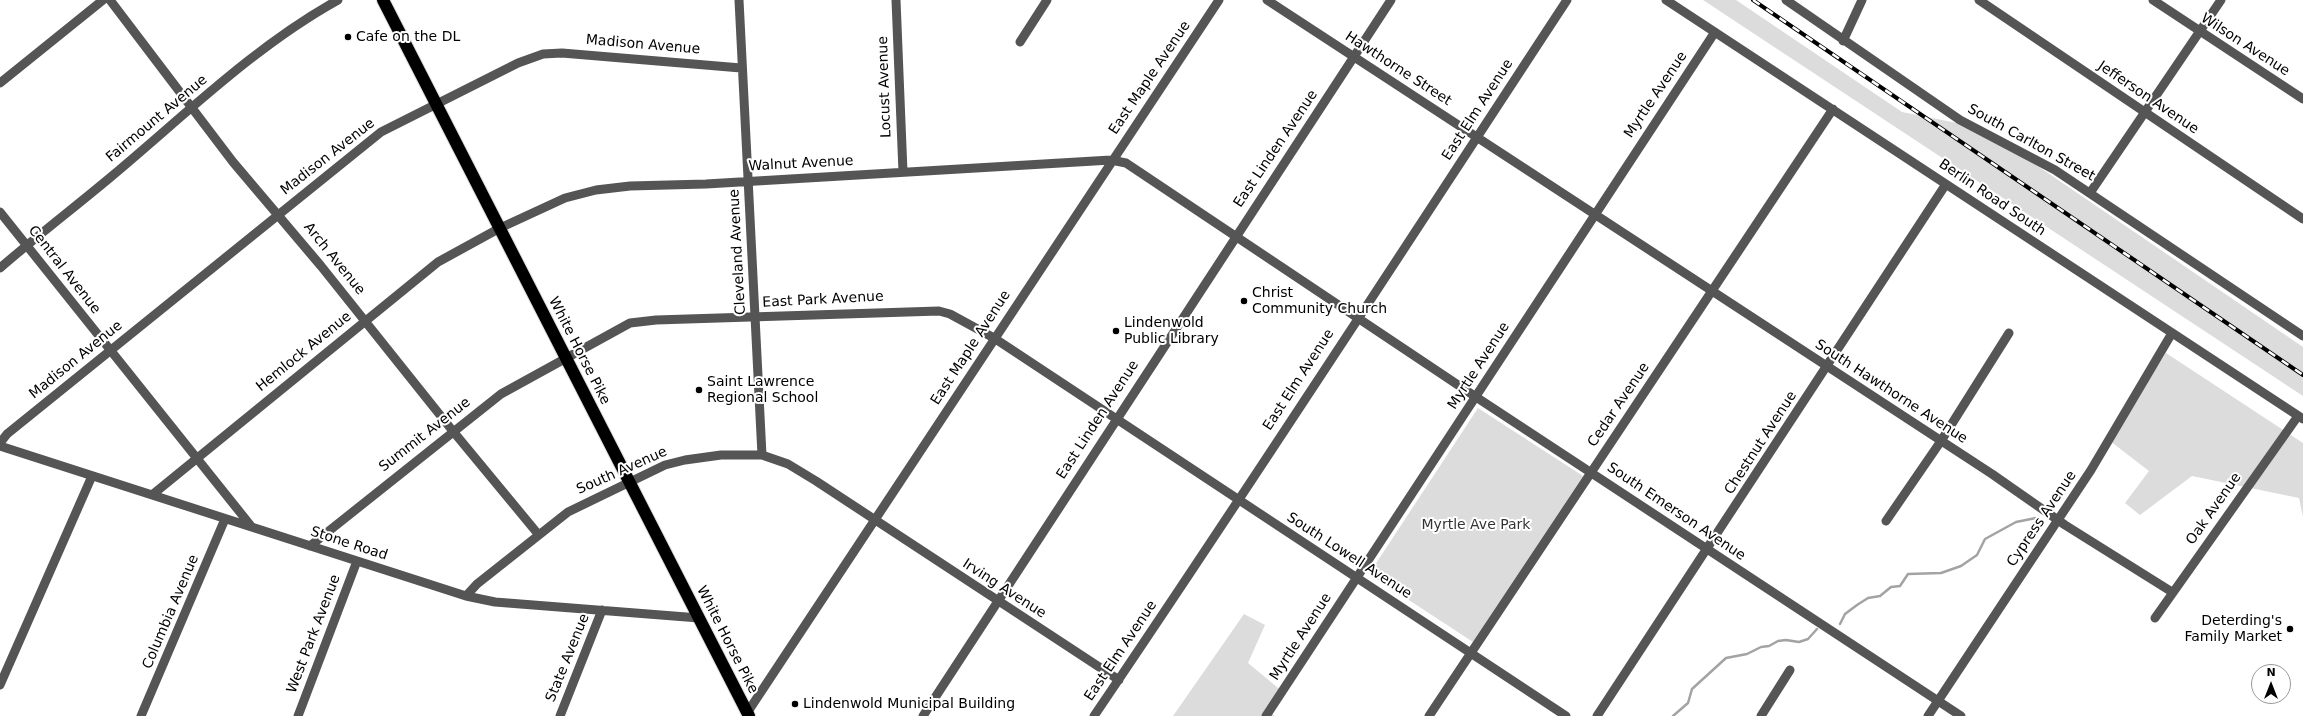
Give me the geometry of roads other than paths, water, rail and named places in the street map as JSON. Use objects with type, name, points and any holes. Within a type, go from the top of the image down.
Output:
[{"type":"highway","name":"White Horse Pike","points":[[383,0],[748,714]]},
{"type":"street","points":[[0,83],[103,0]]},
{"type":"street","name":"Arch Avenue","points":[[110,0],[233,162],[365,320],[452,430],[538,534]]},
{"type":"street","name":"Fairmount Avenue","points":[[0,268],[112,177],[191,107],[286,33],[313,14],[338,0]]},
{"type":"street","name":"Cleveland Avenue","points":[[739,0],[741,68],[762,455]]},
{"type":"street","name":"Locust Avenue","points":[[896,0],[903,172]]},
{"type":"street","points":[[1020,42],[1047,0]]},
{"type":"street","name":"East Maple Avenue","points":[[748,714],[994,338],[1219,0]]},
{"type":"street","name":"Hawthorne Street","points":[[1267,0],[1595,214]]},
{"type":"street","name":"East Linden Avenue","points":[[923,716],[1116,418],[1391,0]]},
{"type":"street","name":"East Elm Avenue","points":[[1094,716],[1357,318],[1479,137],[1567,0]]},
{"type":"street","name":"Berlin Road South","points":[[1666,0],[2301,418]]},
{"type":"street","name":"South Carlton Street","points":[[1786,0],[1843,41],[1960,120],[2055,170],[2090,192],[2303,336]]},
{"type":"street","points":[[1843,41],[1862,0]]},
{"type":"street","name":"Jefferson Avenue","points":[[1979,0],[2303,219]]},
{"type":"street","name":"Wilson Avenue","points":[[2153,0],[2303,99]]},
{"type":"street","points":[[2090,192],[2221,0]]},
{"type":"street","name":"Myrtle Avenue","points":[[1266,716],[1715,32]]},
{"type":"street","name":"Madison Avenue","points":[[0,443],[7,434],[381,132],[518,62],[543,54],[562,53],[741,68]]},
{"type":"street","name":"Cedar Avenue","points":[[1429,716],[1833,109]]},
{"type":"street","name":"Walnut Avenue","points":[[500,228],[565,198],[596,190],[1112,160]]},
{"type":"street","name":"South Emerson Avenue","points":[[1112,160],[1126,163],[1476,397],[1961,716]]},
{"type":"street","name":"Chestnut Avenue","points":[[1597,716],[1708,550],[1946,184]]},
{"type":"street","name":"Central Avenue","points":[[0,212],[195,458],[251,526]]},
{"type":"street","name":"South Hawthorne Avenue","points":[[1595,214],[1827,368],[1941,441],[2058,520],[2172,592]]},
{"type":"street","name":"Hemlock Avenue","points":[[152,495],[195,458],[438,262],[500,228]]},
{"type":"street","name":"East Park Avenue","points":[[566,357],[630,323],[656,320],[925,310],[946,312]]},
{"type":"street","name":"South Lowell Avenue","points":[[946,312],[994,338],[1566,716]]},
{"type":"street","points":[[1886,521],[1941,441],[2009,333]]},
{"type":"street","name":"Cypress Avenue","points":[[1928,716],[2091,470],[2172,333]]},
{"type":"street","name":"Summit Avenue","points":[[310,546],[452,430],[501,394],[566,357]]},
{"type":"street","name":"Oak Avenue","points":[[2155,618],[2172,592],[2301,418]]},
{"type":"street","name":"Stone Road","points":[[0,446],[466,596],[494,602],[699,618]]},
{"type":"street","name":"South Avenue","points":[[466,596],[477,584],[538,534],[573,509],[665,465],[685,460],[721,455],[762,455],[788,464],[875,521]]},
{"type":"street","points":[[0,685],[92,476]]},
{"type":"street","name":"Columbia Avenue","points":[[141,716],[225,519]]},
{"type":"street","name":"Irving Avenue","points":[[875,521],[1119,680]]},
{"type":"street","name":"West Park Avenue","points":[[298,716],[357,561]]},
{"type":"street","name":"State Avenue","points":[[560,716],[602,610]]},
{"type":"street","points":[[1761,716],[1790,670]]},
{"type":"waterway","points":[[1840,624],[1845,614],[1857,605],[1868,598],[1880,596],[1891,587],[1900,586],[1908,574],[1941,573],[1961,566],[1977,555],[1985,539],[2016,522],[2036,518]]},
{"type":"waterway","points":[[1673,716],[1688,703],[1692,689],[1726,658],[1747,654],[1778,641],[1786,640],[1799,642],[1808,639],[1817,629]]},
{"type":"railway","points":[[1753,0],[2303,375]]},
{"type":"place","name":"Cafe on the DL","points":[[348,37]]},
{"type":"place","name":"Christ Community Church","points":[[1244,301]]},
{"type":"place","name":"Lindenwold Public Library","points":[[1116,331]]},
{"type":"place","name":"Saint Lawrence Regional School","points":[[699,390]]},
{"type":"place","name":"Deterding's Family Market","points":[[2290,629]]},
{"type":"place","name":"Lindenwold Municipal Building","points":[[795,704]]},
{"type":"park label","name":"Myrtle Ave Park","points":[[1476,525]]}]
